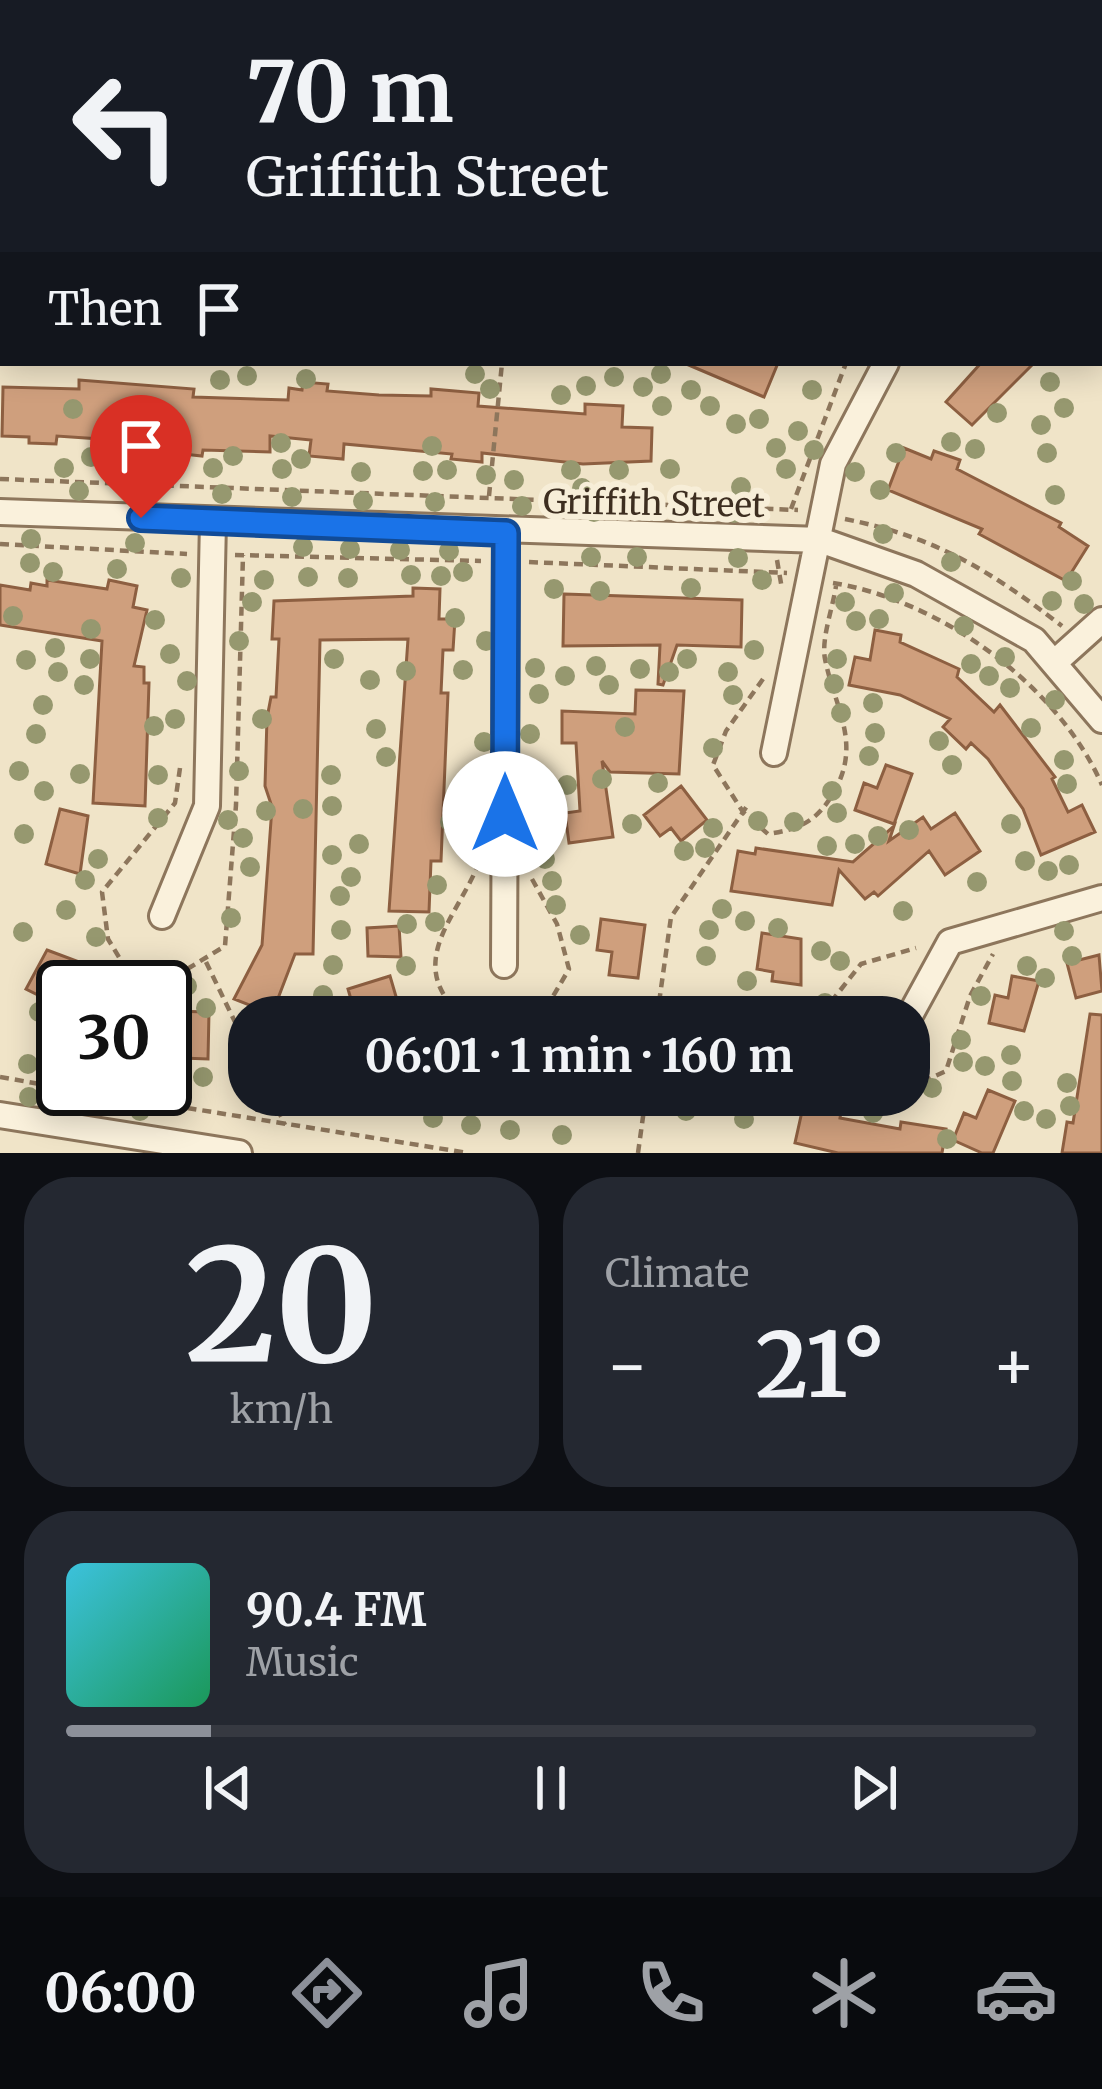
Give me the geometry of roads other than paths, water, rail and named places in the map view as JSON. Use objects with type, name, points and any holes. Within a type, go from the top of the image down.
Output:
[{"type":"street","points":[[774,753],[833,464],[884,366]]},
{"type":"street","name":"Griffith Street","points":[[0,512],[506,533],[820,540],[916,574],[1034,640],[1102,720]]},
{"type":"street","points":[[162,916],[207,806],[213,521]]},
{"type":"street","points":[[504,965],[506,533]]},
{"type":"street","points":[[1054,663],[1102,620]]},
{"type":"street","points":[[920,996],[950,942],[1102,898]]},
{"type":"street","points":[[0,1115],[238,1153]]}]
